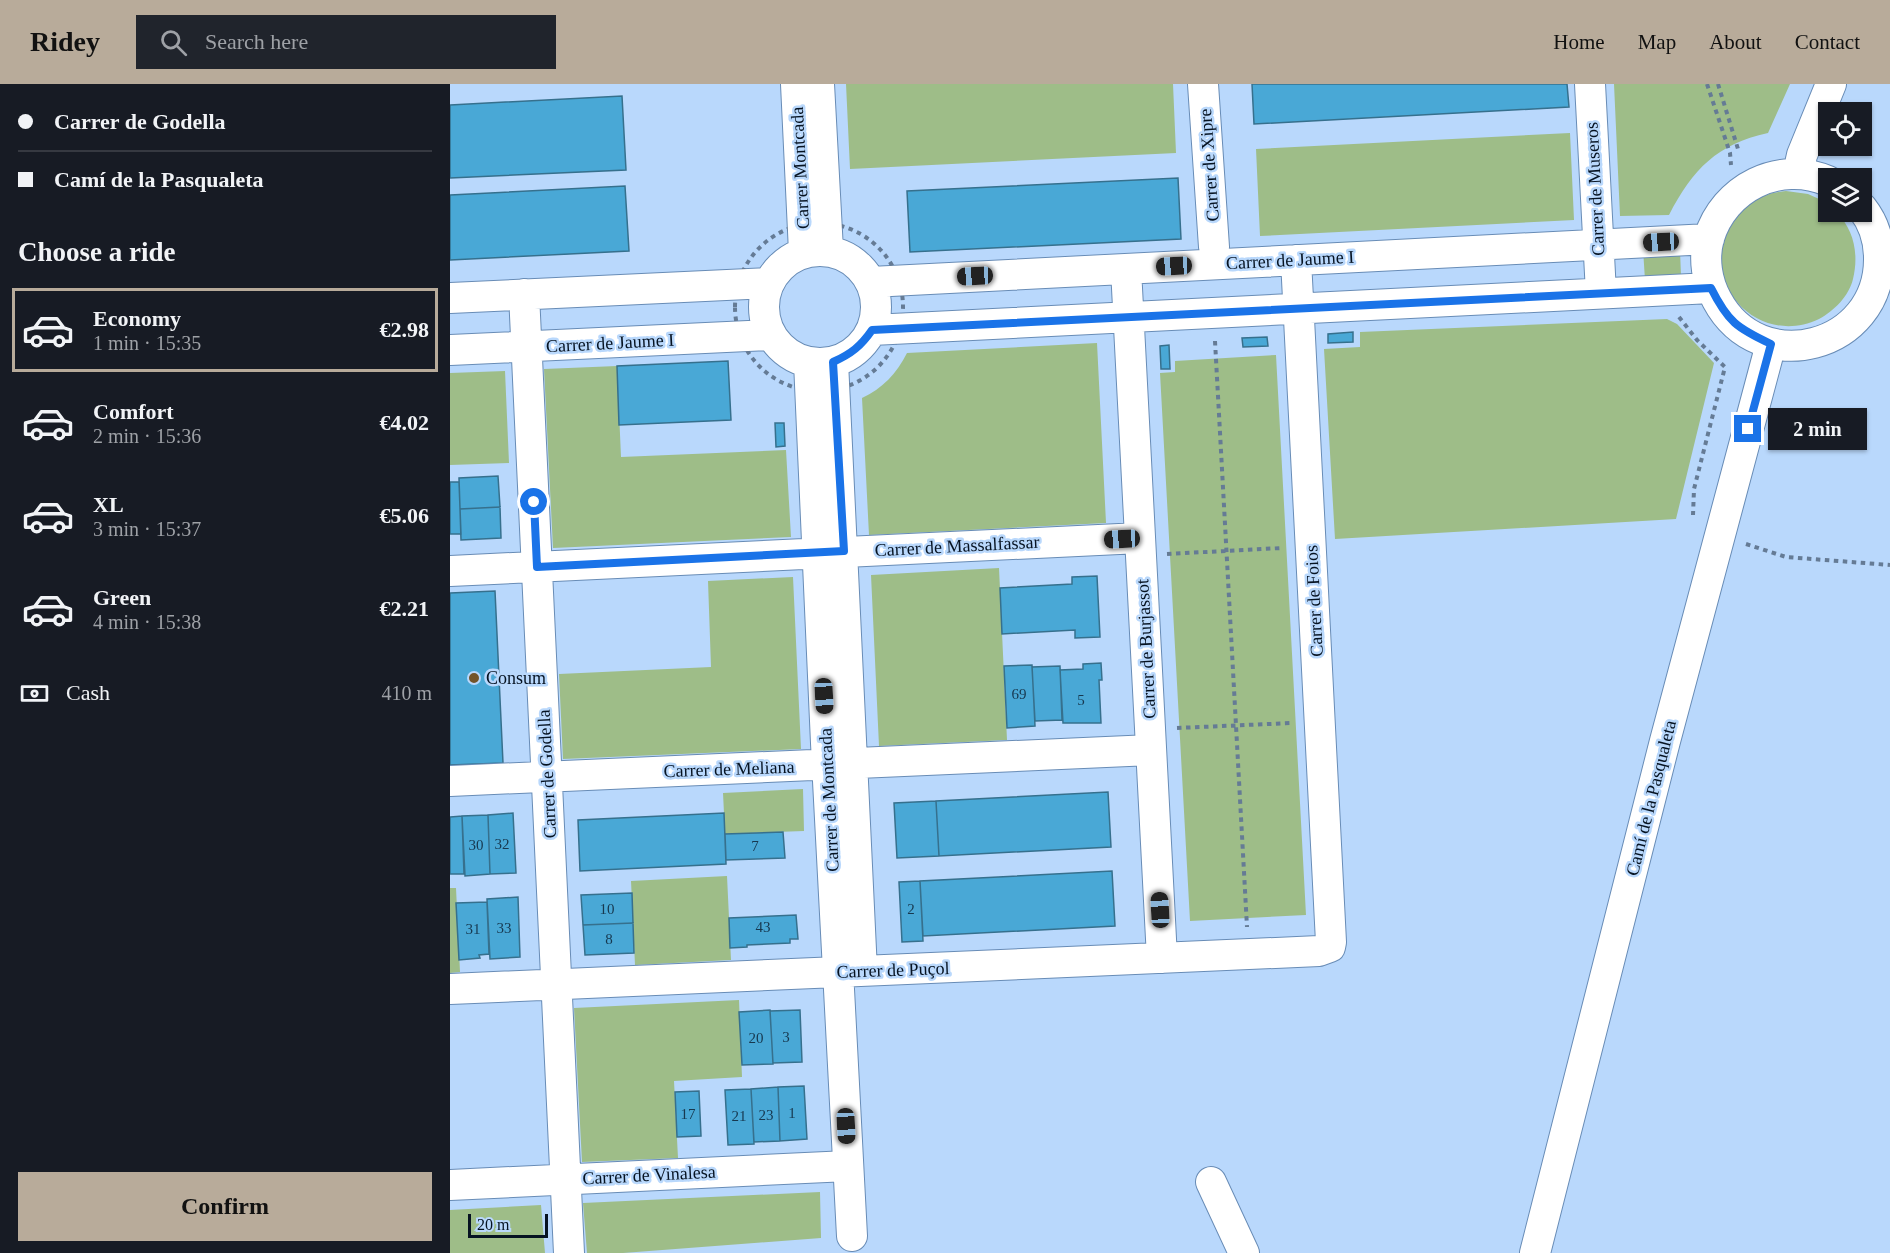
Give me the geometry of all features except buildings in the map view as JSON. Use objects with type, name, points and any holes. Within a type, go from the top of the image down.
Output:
[{"type":"street","name":"Carrer Montcada","points":[[796,84],[815,238]]},
{"type":"street","name":"Carrer Montcada","points":[[815,238],[819,84]]},
{"type":"street","name":"Carrer de Xipre","points":[[1203,84],[1214,247]]},
{"type":"street","name":"Carrer de Museros","points":[[1590,84],[1600,293]]},
{"type":"street","points":[[1798,173],[1802,154],[1831,84]]},
{"type":"street","points":[[1818,178],[1798,173],[1768,177],[1742,190],[1721,212],[1709,239],[1706,264],[1711,288],[1724,313],[1745,332],[1771,344],[1800,347],[1828,340],[1852,324],[1870,301],[1879,274],[1879,245],[1871,222]]},
{"type":"street","points":[[450,298],[754,279],[777,269],[815,238],[860,267],[882,276],[876,297],[876,314],[885,334]]},
{"type":"street","name":"Carrer de Jaume I","points":[[882,276],[1126,269],[1709,239]]},
{"type":"street","name":"Carrer de Foios","points":[[1296,260],[1331,942]]},
{"type":"street","name":"Carrer de Burjassot","points":[[1126,269],[1128,317],[1152,546],[1151,750],[1162,958]]},
{"type":"street","points":[[754,279],[763,301],[764,318],[757,340],[781,348],[814,371],[849,355],[862,344],[885,334],[1128,317],[1711,288]]},
{"type":"street","name":"Carrer de Godella","points":[[524,294],[569,1253]]},
{"type":"street","name":"Carrer de Jaume I","points":[[450,350],[757,340]]},
{"type":"street","name":"Camí de la Pasqualeta","points":[[1535,1253],[1665,741],[1771,344]]},
{"type":"street","name":"Carrer de Montcada","points":[[814,371],[831,552],[850,971],[848,1166]]},
{"type":"street","name":"Carrer de Massalfassar","points":[[450,571],[831,552],[1152,546]]},
{"type":"street","name":"Carrer de Meliana","points":[[450,781],[1151,750]]},
{"type":"street","name":"Carrer de Puçol","points":[[450,989],[1319,951],[1330,947],[1331,942]]},
{"type":"street","points":[[848,1166],[852,1236]]},
{"type":"street","name":"Carrer de Vinalesa","points":[[450,1185],[848,1166]]},
{"type":"street","points":[[1211,1182],[1244,1253]]},
{"type":"path","points":[[1707,84],[1730,153],[1732,167],[1724,173]]},
{"type":"path","points":[[1718,84],[1738,149]]},
{"type":"path","points":[[754,279],[752,256],[766,241],[815,238],[873,242],[885,255],[882,276]]},
{"type":"path","points":[[1669,316],[1678,316],[1697,340],[1725,367],[1694,489],[1694,514],[1691,525]]},
{"type":"path","points":[[1214,332],[1248,935]]},
{"type":"path","points":[[846,390],[865,380],[891,353],[885,334]]},
{"type":"path","points":[[757,340],[760,366],[776,379],[814,371]]},
{"type":"path","points":[[1720,535],[1786,557],[1890,565]]},
{"type":"path","points":[[1152,546],[1227,551],[1286,548]]},
{"type":"path","points":[[1173,728],[1300,723]]},
{"type":"green space","points":[[846,84],[1173,84],[1176,153],[850,169]]},
{"type":"green space","points":[[1614,84],[1790,84],[1768,133],[1734,144],[1708,161],[1687,184],[1669,215],[1620,216]]},
{"type":"green space","points":[[1570,133],[1574,220],[1260,236],[1256,149]]},
{"type":"green space","points":[[1786,191],[1808,194],[1818,198],[1818,222],[1844,222],[1854,242],[1855,270],[1848,291],[1830,312],[1819,319],[1795,326],[1772,324],[1752,315],[1736,301],[1725,283],[1721,262],[1724,240],[1736,218],[1752,202],[1772,193]]},
{"type":"green space","points":[[1643,249],[1680,250],[1681,276],[1645,280]]},
{"type":"green space","points":[[1667,319],[1677,324],[1714,363],[1676,519],[1335,539],[1324,349],[1360,347],[1360,332]]},
{"type":"green space","points":[[1097,343],[1106,523],[869,535],[862,398],[888,380],[907,353]]},
{"type":"green space","points":[[1276,355],[1306,915],[1190,921],[1160,373],[1175,372],[1175,361]]},
{"type":"green space","points":[[617,366],[621,457],[786,450],[791,537],[553,548],[544,369]]},
{"type":"green space","points":[[505,371],[509,463],[450,465],[450,373]]},
{"type":"green space","points":[[999,568],[1007,740],[879,746],[871,575]]},
{"type":"green space","points":[[793,577],[801,749],[563,759],[559,674],[711,667],[708,581]]},
{"type":"green space","points":[[803,789],[804,831],[725,834],[723,793]]},
{"type":"green space","points":[[727,876],[731,960],[635,965],[631,881]]},
{"type":"green space","points":[[450,888],[456,888],[460,972],[450,973]]},
{"type":"green space","points":[[739,1000],[742,1077],[674,1081],[678,1158],[582,1162],[574,1008]]},
{"type":"green space","points":[[820,1192],[821,1238],[623,1253],[587,1253],[583,1203]]},
{"type":"green space","points":[[541,1205],[545,1253],[450,1253],[450,1210]]},
{"type":"place","name":"Consum","points":[[474,678]]},
{"type":"route","points":[[534,502],[537,567],[844,551],[833,362],[849,355],[862,344],[872,330],[1711,288],[1724,313],[1745,332],[1771,344],[1748,429]]}]
